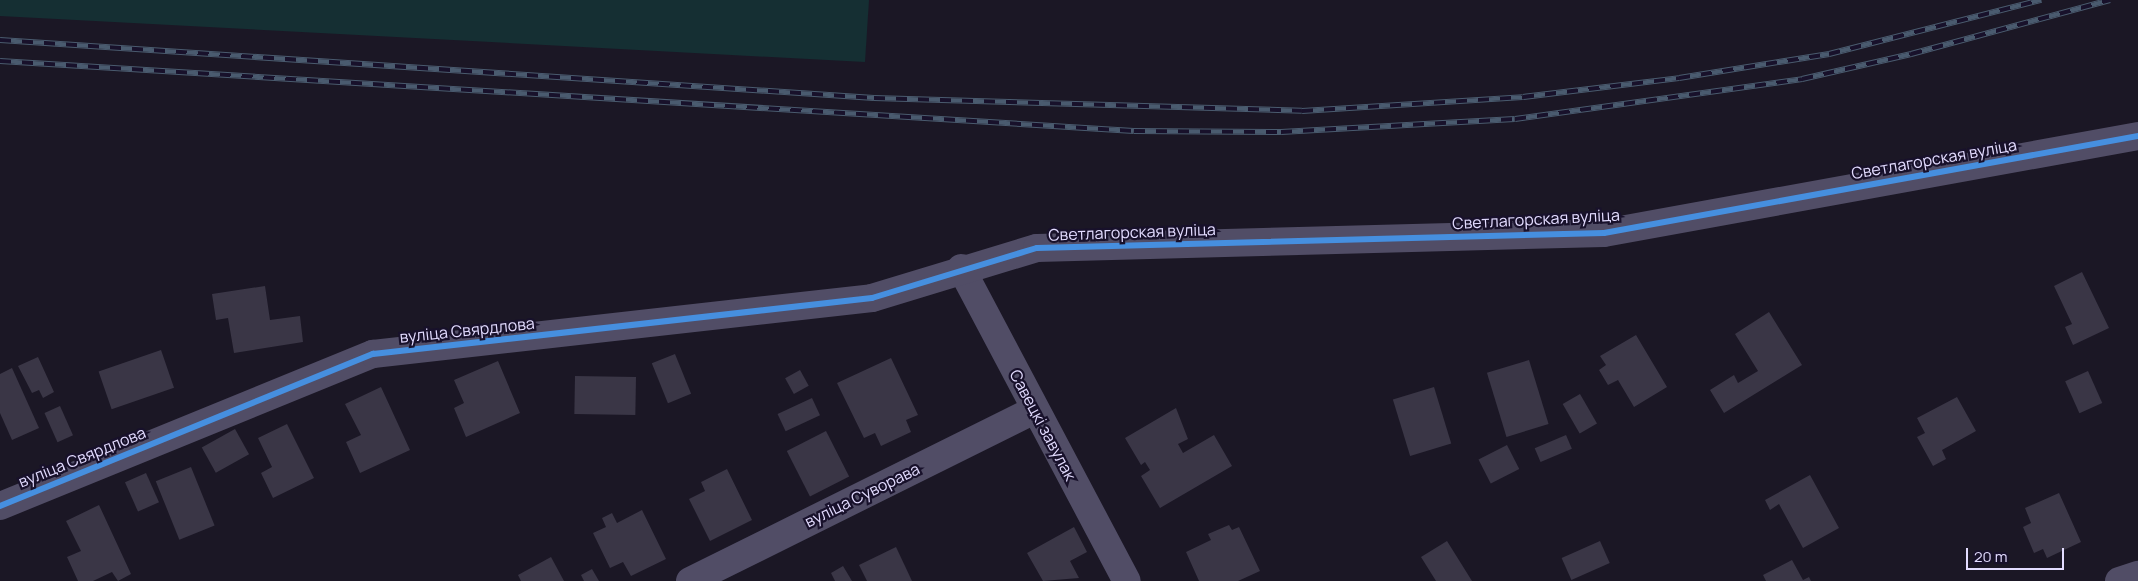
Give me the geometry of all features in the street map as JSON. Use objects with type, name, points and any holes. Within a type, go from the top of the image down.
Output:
[{"type":"street","name":"Светлагорская вуліца","points":[[961,268],[1038,248],[1604,233],[2138,136]]},
{"type":"street","name":"Савецкі завулак","points":[[961,268],[1127,581]]},
{"type":"street","name":"вуліца Свярдлова","points":[[0,506],[373,354],[872,298],[961,268]]},
{"type":"street","name":"вуліца Суворава","points":[[690,581],[1035,410]]},
{"type":"street","points":[[2119,581],[2138,575]]},
{"type":"green space","points":[[0,0],[869,0],[865,62],[0,16]]},
{"type":"building","points":[[2082,272],[2109,328],[2073,345],[2065,327],[2072,324],[2054,286]]},
{"type":"building","points":[[265,286],[270,320],[300,316],[303,342],[234,353],[228,318],[216,320],[212,294]]},
{"type":"building","points":[[1769,312],[1802,365],[1724,413],[1710,390],[1734,375],[1738,383],[1758,371],[1735,334]]},
{"type":"building","points":[[1636,335],[1667,387],[1634,407],[1618,380],[1608,385],[1599,370],[1606,365],[1600,356]]},
{"type":"building","points":[[161,350],[174,388],[112,409],[99,371]]},
{"type":"building","points":[[675,354],[691,394],[668,403],[652,363]]},
{"type":"building","points":[[38,357],[54,392],[43,398],[39,390],[32,393],[18,366]]},
{"type":"building","points":[[891,358],[918,415],[906,420],[911,432],[881,446],[875,433],[864,438],[837,383]]},
{"type":"building","points":[[1529,360],[1549,424],[1507,437],[1487,373]]},
{"type":"building","points":[[498,361],[520,413],[466,437],[454,408],[464,403],[454,380]]},
{"type":"building","points":[[12,368],[39,428],[12,440],[0,413],[0,374]]},
{"type":"building","points":[[800,370],[809,386],[794,394],[785,378]]},
{"type":"building","points":[[2088,371],[2102,403],[2079,413],[2065,381]]},
{"type":"building","points":[[575,376],[636,377],[635,415],[574,414]]},
{"type":"building","points":[[381,387],[410,450],[360,473],[346,442],[361,435],[345,404]]},
{"type":"building","points":[[1434,387],[1451,443],[1410,456],[1393,400]]},
{"type":"building","points":[[1580,394],[1597,423],[1580,433],[1563,404]]},
{"type":"building","points":[[1957,397],[1976,431],[1942,450],[1946,459],[1933,466],[1917,437],[1925,433],[1917,418]]},
{"type":"building","points":[[812,398],[820,415],[786,431],[778,414]]},
{"type":"building","points":[[60,406],[73,435],[57,442],[44,413]]},
{"type":"building","points":[[1176,408],[1188,439],[1178,444],[1183,453],[1214,435],[1232,466],[1160,508],[1141,476],[1150,470],[1145,462],[1141,465],[1125,438]]},
{"type":"building","points":[[287,424],[314,478],[273,498],[261,473],[272,467],[258,438]]},
{"type":"building","points":[[235,429],[249,454],[216,473],[202,447]]},
{"type":"building","points":[[826,431],[849,476],[810,496],[787,451]]},
{"type":"building","points":[[1566,435],[1572,449],[1541,462],[1535,448]]},
{"type":"building","points":[[1507,445],[1519,469],[1491,484],[1478,460]]},
{"type":"building","points":[[191,467],[215,525],[179,540],[156,481]]},
{"type":"building","points":[[727,469],[752,520],[710,541],[689,499],[705,491],[701,482]]},
{"type":"building","points":[[146,473],[159,502],[138,512],[125,482]]},
{"type":"building","points":[[1810,475],[1839,528],[1803,548],[1779,504],[1770,510],[1765,500]]},
{"type":"building","points":[[2059,493],[2081,542],[2047,558],[2043,549],[2034,553],[2023,527],[2031,523],[2025,508]]},
{"type":"building","points":[[99,505],[131,574],[118,581],[112,572],[93,581],[78,581],[67,557],[81,551],[66,521]]},
{"type":"building","points":[[642,510],[666,559],[631,576],[623,562],[610,568],[593,533],[606,527],[602,518],[612,513],[617,523]]},
{"type":"building","points":[[1229,525],[1232,530],[1239,527],[1260,571],[1238,581],[1199,581],[1186,552],[1211,540],[1208,534]]},
{"type":"building","points":[[1074,527],[1087,552],[1070,561],[1079,578],[1043,581],[1027,553]]},
{"type":"building","points":[[1447,541],[1472,581],[1436,581],[1421,557]]},
{"type":"building","points":[[1600,541],[1610,563],[1571,580],[1562,558]]},
{"type":"building","points":[[896,547],[912,581],[867,581],[859,565]]},
{"type":"building","points":[[551,557],[564,581],[521,581],[518,575]]},
{"type":"building","points":[[1792,560],[1803,580],[1809,577],[1811,581],[1766,581],[1763,575]]},
{"type":"building","points":[[843,566],[852,581],[835,581],[831,573]]},
{"type":"building","points":[[592,569],[599,581],[584,581],[581,575]]},
{"type":"railway","points":[[0,40],[874,98],[1302,111],[1523,97],[1679,78],[1829,54],[2041,0]]},
{"type":"railway","points":[[0,61],[1134,131],[1281,132],[1515,119],[1802,79],[1911,54],[2110,0]]},
{"type":"cycle path","points":[[0,506],[373,354],[872,298],[1037,248],[1604,233],[2138,136]]}]
